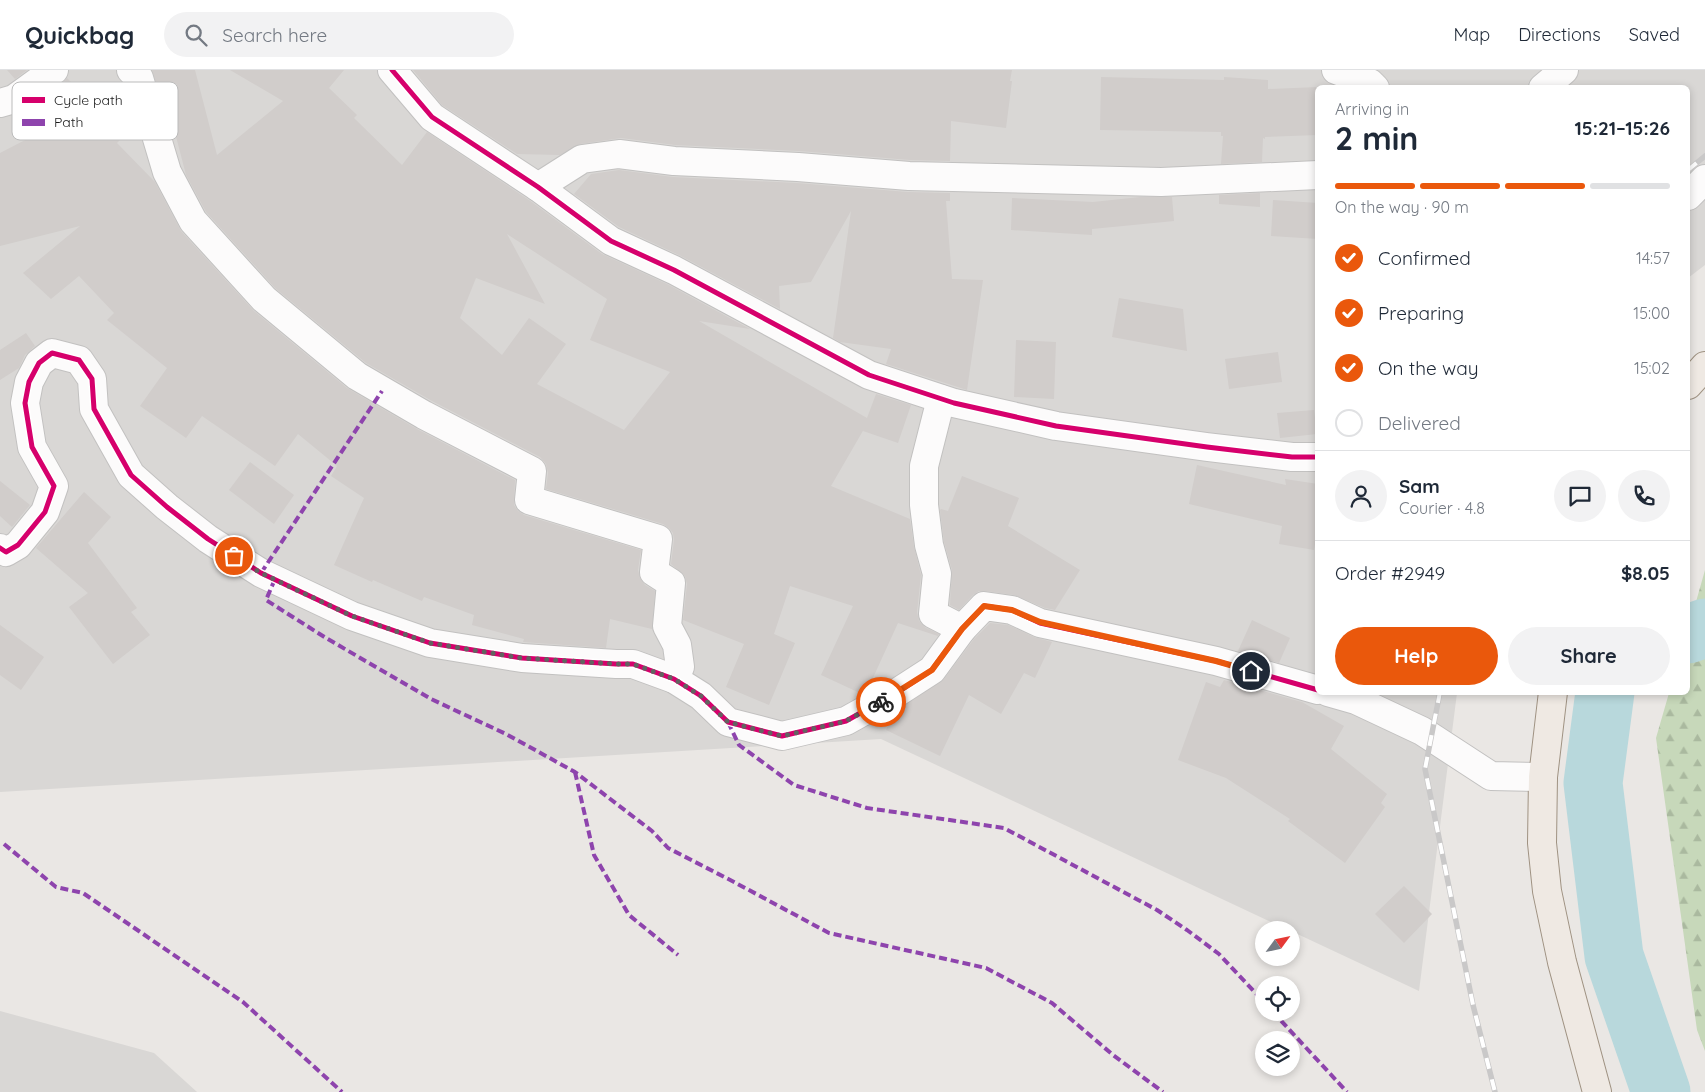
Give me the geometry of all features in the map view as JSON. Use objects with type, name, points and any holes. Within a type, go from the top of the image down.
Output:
[{"type":"main road","points":[[1690,383],[1705,366]]},
{"type":"main road","points":[[1553,695],[1543,777],[1542,843],[1547,891],[1562,962],[1597,1092]]},
{"type":"street","points":[[37,82],[54,70]]},
{"type":"street","points":[[131,70],[140,82]]},
{"type":"street","points":[[392,70],[432,118],[538,187],[611,242],[674,270],[869,375],[941,399],[1056,426],[1216,448],[1292,457],[1315,457]]},
{"type":"street","points":[[1336,70],[1372,85]]},
{"type":"street","points":[[1546,85],[1564,70]]},
{"type":"street","points":[[157,140],[167,172],[192,221],[264,299],[357,376],[424,415],[532,471],[529,500],[658,539],[654,572],[671,583],[667,626],[677,645],[680,667],[674,679]]},
{"type":"street","points":[[538,187],[582,159],[619,154],[674,161],[798,167],[909,176],[1161,182],[1315,175]]},
{"type":"street","points":[[1690,194],[1705,179]]},
{"type":"street","points":[[0,548],[6,552],[18,545],[44,512],[54,486],[32,447],[25,403],[29,382],[39,363],[52,353],[79,360],[92,379],[94,409],[131,475],[167,507],[208,539],[261,573],[352,616],[430,643],[522,658],[633,664],[674,679],[701,696],[728,722],[782,736],[846,721],[898,692],[932,670],[962,629],[984,606],[1012,610],[1040,622],[1216,661],[1315,689]]},
{"type":"street","points":[[941,399],[924,466],[924,506],[929,545],[937,574],[933,614],[962,629]]},
{"type":"street","points":[[1338,695],[1356,700],[1422,731],[1491,776],[1543,777]]},
{"type":"shaded area","points":[[0,70],[1705,70],[1705,265],[1690,276],[1690,85],[1315,85],[1315,695],[1457,695],[1419,991],[1300,935],[1300,921],[1269,921],[881,739],[0,792]]},
{"type":"shaded area","points":[[0,1011],[154,1053],[197,1092],[0,1092]]},
{"type":"green space","points":[[1705,570],[1705,1051],[1697,1030],[1656,738],[1668,695],[1690,695],[1690,623]]},
{"type":"building","points":[[7,70],[27,70],[15,79]]},
{"type":"building","points":[[152,70],[195,70],[217,155],[283,101],[230,70],[344,70],[329,88],[357,115],[354,118],[402,165],[427,132],[529,200],[602,254],[667,284],[750,329],[699,321],[867,418],[876,394],[911,405],[898,443],[863,431],[864,429],[831,486],[910,519],[921,575],[917,612],[919,621],[926,628],[939,634],[938,636],[898,623],[867,691],[862,694],[821,675],[853,606],[790,586],[774,634],[795,643],[769,705],[726,687],[744,644],[683,620],[687,584],[685,576],[671,564],[674,540],[673,533],[669,528],[663,524],[546,489],[548,473],[546,464],[540,457],[432,401],[366,363],[275,288],[206,212],[186,175],[177,140],[178,82],[156,82]],"holes":[[[507,234],[607,299],[590,340],[670,372],[624,430],[537,384],[566,344],[529,318],[502,355],[460,318],[476,278],[545,304]]]},
{"type":"building","points":[[413,70],[1012,70],[1010,81],[1012,81],[1006,128],[951,121],[950,161],[675,145],[621,138],[580,144],[560,155],[517,154],[442,105]]},
{"type":"building","points":[[1101,77],[1224,80],[1224,77],[1268,80],[1268,89],[1315,87],[1315,135],[1263,138],[1262,162],[1221,164],[1223,136],[1221,136],[1221,132],[1100,130]]},
{"type":"building","points":[[25,140],[120,140],[117,143],[155,182],[181,231],[254,311],[347,388],[417,429],[515,480],[514,505],[524,515],[641,550],[638,570],[640,578],[645,585],[655,591],[652,629],[610,619],[606,648],[523,642],[524,639],[472,625],[474,615],[424,597],[422,601],[334,565],[364,498],[331,476],[337,466],[298,434],[275,466],[202,416],[186,438],[140,406],[167,368],[107,320],[114,313],[79,276],[51,299],[23,273],[80,226],[0,246],[0,153]]},
{"type":"building","points":[[619,170],[673,177],[950,193],[950,201],[946,201],[952,279],[983,280],[967,390],[886,364],[891,349],[840,342],[833,338],[851,211],[811,282],[779,286],[780,309],[681,256],[619,227],[574,194],[591,174]]},
{"type":"building","points":[[1260,193],[1260,207],[1219,204],[1219,195]]},
{"type":"building","points":[[1140,197],[1172,197],[1174,221],[1092,229],[1092,235],[1011,230],[1012,198],[1093,202]]},
{"type":"building","points":[[1273,200],[1315,203],[1315,239],[1271,236]]},
{"type":"building","points":[[1119,298],[1183,309],[1187,351],[1112,337]]},
{"type":"building","points":[[26,333],[35,346],[25,355],[19,368],[0,380],[0,350]]},
{"type":"building","points":[[1016,340],[1056,342],[1054,399],[1014,397]]},
{"type":"building","points":[[1278,352],[1282,382],[1229,389],[1225,359]]},
{"type":"building","points":[[1314,410],[1315,434],[1280,438],[1277,413]]},
{"type":"building","points":[[250,462],[294,495],[274,524],[229,490]]},
{"type":"building","points":[[1197,465],[1286,485],[1285,479],[1315,484],[1314,550],[1279,544],[1282,526],[1189,504]]},
{"type":"building","points":[[962,476],[1019,498],[1008,526],[1080,570],[1055,610],[1045,608],[1014,595],[986,591],[979,591],[973,595],[959,610],[950,605],[952,570],[944,542],[940,510],[948,511]]},
{"type":"building","points":[[0,481],[30,505],[12,527],[0,516]]},
{"type":"building","points":[[84,492],[111,517],[88,543],[137,608],[131,612],[150,635],[113,664],[69,607],[88,593],[36,548]]},
{"type":"building","points":[[1252,620],[1290,638],[1279,663],[1238,651]]},
{"type":"building","points":[[990,623],[1008,625],[1034,637],[1052,642],[1035,678],[1024,673],[1001,714],[969,695],[940,756],[886,730],[894,712],[944,679],[974,639]]},
{"type":"building","points":[[0,625],[44,657],[21,690],[0,675]]},
{"type":"building","points":[[1224,680],[1302,702],[1344,726],[1331,749],[1387,794],[1381,803],[1385,807],[1345,863],[1288,821],[1290,819],[1226,778],[1178,760],[1206,682],[1220,687]]},
{"type":"building","points":[[1404,886],[1432,914],[1404,943],[1375,914]]},
{"type":"waterway","points":[[1690,633],[1705,628]]},
{"type":"waterway","points":[[1605,695],[1593,783],[1614,956],[1661,1092]]},
{"type":"railway","points":[[1690,168],[1705,156]]},
{"type":"railway","points":[[1439,695],[1425,769],[1473,1005],[1495,1092]]},
{"type":"marked path","points":[[261,573],[382,391]]},
{"type":"marked path","points":[[275,579],[266,600],[326,638],[431,699],[506,734],[575,772],[652,831],[668,848],[829,933],[986,968],[1052,1003],[1113,1055],[1163,1092]]},
{"type":"marked path","points":[[728,722],[739,745],[794,785],[867,808],[1004,828],[1157,910],[1219,954],[1255,992]]},
{"type":"marked path","points":[[575,772],[594,855],[629,915],[678,955]]},
{"type":"marked path","points":[[4,844],[56,887],[83,893],[243,1002],[342,1092]]},
{"type":"marked path","points":[[1281,1021],[1347,1092]]},
{"type":"cycle path","points":[[392,70],[432,117],[538,187],[611,241],[674,270],[869,375],[954,403],[1056,426],[1207,447],[1292,457],[1315,457]]},
{"type":"cycle path","points":[[0,548],[6,552],[18,545],[45,512],[54,486],[32,447],[25,403],[29,382],[39,363],[52,353],[79,360],[92,379],[94,409],[131,475],[167,507],[208,539],[261,573],[352,616],[430,643],[522,658],[633,664],[674,679],[701,696],[728,722],[782,736],[846,721],[898,692],[932,670],[962,629],[984,606],[1012,610],[1040,623],[1216,661],[1315,689]]},
{"type":"way so far","points":[[234,556],[261,573],[352,616],[430,643],[522,658],[633,664],[674,679],[701,696],[728,722],[782,736],[846,721],[881,702]]},
{"type":"route","points":[[881,702],[932,670],[962,629],[984,606],[1012,610],[1040,622],[1216,661],[1251,671]]}]
